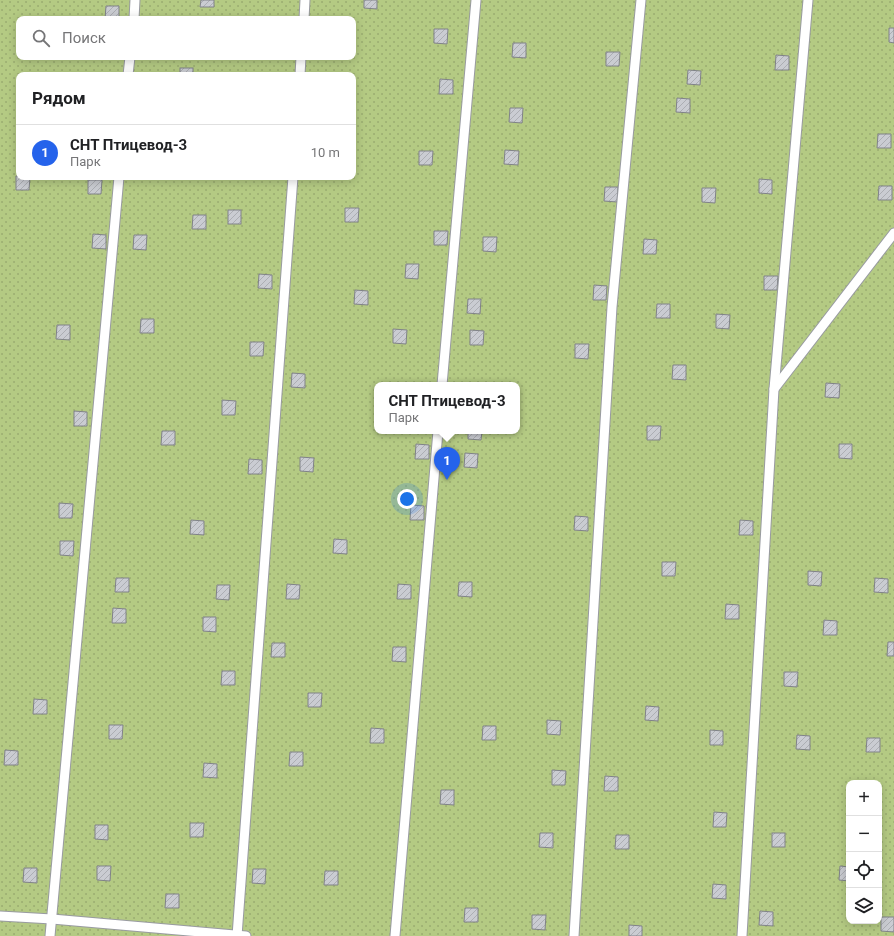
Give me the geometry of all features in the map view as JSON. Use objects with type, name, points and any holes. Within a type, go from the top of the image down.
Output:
[{"type":"lane","points":[[134,16],[135,0]]},
{"type":"lane","points":[[304,16],[305,0]]},
{"type":"lane","points":[[442,382],[476,0]]},
{"type":"lane","points":[[574,936],[612,307],[641,0]]},
{"type":"lane","points":[[742,936],[774,389],[808,0]]},
{"type":"lane","points":[[128,72],[130,60]]},
{"type":"lane","points":[[300,72],[301,60]]},
{"type":"lane","points":[[50,936],[119,180]]},
{"type":"lane","points":[[0,916],[52,919],[240,936],[292,180]]},
{"type":"lane","points":[[774,389],[894,233]]},
{"type":"lane","points":[[396,936],[438,434]]},
{"type":"green space","points":[[0,0],[894,0],[894,936],[0,936]]},
{"type":"building","points":[[201,0],[214,0],[214,7],[200,7]]},
{"type":"building","points":[[364,0],[377,0],[377,9],[364,8]]},
{"type":"building","points":[[106,6],[119,6],[119,16],[105,16]]},
{"type":"building","points":[[889,28],[894,28],[894,43],[889,42]]},
{"type":"building","points":[[434,29],[448,29],[447,44],[434,43]]},
{"type":"building","points":[[513,43],[526,43],[526,58],[512,57]]},
{"type":"building","points":[[606,52],[620,52],[619,66],[606,66]]},
{"type":"building","points":[[776,55],[789,56],[789,70],[775,70]]},
{"type":"building","points":[[180,68],[193,68],[193,72],[180,72]]},
{"type":"building","points":[[688,70],[701,71],[700,85],[687,84]]},
{"type":"building","points":[[440,79],[453,80],[453,94],[439,94]]},
{"type":"building","points":[[677,98],[690,99],[690,113],[676,112]]},
{"type":"building","points":[[510,108],[523,108],[522,123],[509,122]]},
{"type":"building","points":[[878,134],[891,134],[891,148],[877,148]]},
{"type":"building","points":[[505,150],[519,151],[518,165],[504,164]]},
{"type":"building","points":[[419,151],[433,151],[432,165],[419,165]]},
{"type":"building","points":[[759,179],[772,180],[772,194],[759,193]]},
{"type":"building","points":[[16,180],[30,180],[29,190],[16,190]]},
{"type":"building","points":[[88,180],[102,180],[101,194],[88,194]]},
{"type":"building","points":[[879,186],[892,186],[892,200],[878,200]]},
{"type":"building","points":[[605,187],[618,187],[617,202],[604,201]]},
{"type":"building","points":[[702,188],[716,188],[715,203],[702,202]]},
{"type":"building","points":[[345,208],[359,208],[358,222],[345,222]]},
{"type":"building","points":[[228,210],[241,210],[241,224],[228,224]]},
{"type":"building","points":[[193,215],[206,215],[206,229],[192,229]]},
{"type":"building","points":[[434,231],[448,231],[447,245],[434,245]]},
{"type":"building","points":[[93,234],[106,235],[106,249],[92,248]]},
{"type":"building","points":[[134,235],[147,235],[146,250],[133,249]]},
{"type":"building","points":[[483,237],[497,237],[496,252],[483,251]]},
{"type":"building","points":[[644,239],[657,240],[656,254],[643,254]]},
{"type":"building","points":[[406,264],[419,264],[418,279],[405,278]]},
{"type":"building","points":[[259,274],[272,275],[272,289],[258,288]]},
{"type":"building","points":[[764,276],[778,276],[777,290],[764,290]]},
{"type":"building","points":[[594,285],[607,286],[606,300],[593,300]]},
{"type":"building","points":[[355,290],[368,291],[368,305],[354,304]]},
{"type":"building","points":[[468,299],[481,299],[480,314],[467,313]]},
{"type":"building","points":[[657,304],[670,304],[670,318],[656,318]]},
{"type":"building","points":[[716,314],[730,315],[729,329],[716,328]]},
{"type":"building","points":[[141,319],[154,319],[154,333],[140,333]]},
{"type":"building","points":[[57,325],[70,325],[70,340],[56,339]]},
{"type":"building","points":[[393,329],[407,330],[406,344],[393,343]]},
{"type":"building","points":[[470,330],[484,331],[483,345],[470,345]]},
{"type":"building","points":[[250,342],[264,342],[263,356],[250,356]]},
{"type":"building","points":[[575,344],[589,344],[588,359],[575,358]]},
{"type":"building","points":[[673,365],[686,365],[686,380],[672,379]]},
{"type":"building","points":[[292,373],[305,374],[305,388],[291,387]]},
{"type":"building","points":[[826,383],[840,384],[839,398],[825,397]]},
{"type":"building","points":[[222,400],[236,401],[235,415],[222,415]]},
{"type":"building","points":[[74,411],[87,412],[87,426],[74,426]]},
{"type":"building","points":[[647,426],[661,426],[660,440],[647,440]]},
{"type":"building","points":[[162,431],[175,431],[175,445],[161,445]]},
{"type":"building","points":[[468,434],[482,434],[481,440],[468,439]]},
{"type":"building","points":[[416,444],[429,445],[429,459],[415,459]]},
{"type":"building","points":[[839,444],[852,444],[852,459],[839,458]]},
{"type":"building","points":[[465,453],[478,454],[477,468],[464,467]]},
{"type":"building","points":[[300,457],[314,458],[313,472],[300,471]]},
{"type":"building","points":[[249,459],[262,460],[262,474],[248,474]]},
{"type":"building","points":[[59,503],[73,504],[72,518],[59,518]]},
{"type":"building","points":[[411,505],[424,506],[424,520],[410,520]]},
{"type":"building","points":[[575,516],[588,517],[588,531],[574,530]]},
{"type":"building","points":[[191,520],[204,521],[204,535],[190,534]]},
{"type":"building","points":[[740,520],[753,521],[753,535],[739,535]]},
{"type":"building","points":[[334,539],[347,540],[347,554],[333,553]]},
{"type":"building","points":[[60,541],[74,541],[73,556],[60,555]]},
{"type":"building","points":[[662,562],[676,562],[675,576],[662,576]]},
{"type":"building","points":[[808,571],[822,572],[821,586],[808,585]]},
{"type":"building","points":[[116,578],[129,578],[129,592],[115,592]]},
{"type":"building","points":[[875,578],[888,579],[888,593],[874,592]]},
{"type":"building","points":[[459,582],[472,582],[472,597],[458,596]]},
{"type":"building","points":[[287,584],[300,585],[299,599],[286,599]]},
{"type":"building","points":[[398,584],[411,585],[411,599],[397,599]]},
{"type":"building","points":[[217,585],[230,585],[229,600],[216,599]]},
{"type":"building","points":[[726,604],[739,605],[739,619],[725,619]]},
{"type":"building","points":[[113,608],[126,609],[126,623],[112,623]]},
{"type":"building","points":[[203,617],[216,617],[216,632],[203,631]]},
{"type":"building","points":[[824,620],[837,621],[837,635],[823,635]]},
{"type":"building","points":[[888,642],[894,642],[894,656],[887,656]]},
{"type":"building","points":[[272,643],[285,643],[285,657],[271,657]]},
{"type":"building","points":[[393,647],[406,647],[406,662],[392,661]]},
{"type":"building","points":[[222,671],[235,671],[235,685],[221,685]]},
{"type":"building","points":[[784,672],[798,672],[797,687],[784,686]]},
{"type":"building","points":[[308,693],[322,693],[321,707],[308,707]]},
{"type":"building","points":[[34,699],[47,700],[47,714],[33,714]]},
{"type":"building","points":[[646,706],[659,707],[658,721],[645,720]]},
{"type":"building","points":[[547,720],[561,721],[560,735],[547,734]]},
{"type":"building","points":[[109,725],[123,725],[122,739],[109,739]]},
{"type":"building","points":[[483,726],[496,726],[496,740],[482,740]]},
{"type":"building","points":[[371,728],[384,729],[384,743],[370,743]]},
{"type":"building","points":[[710,730],[723,731],[723,745],[710,745]]},
{"type":"building","points":[[797,735],[810,736],[810,750],[796,749]]},
{"type":"building","points":[[867,738],[880,738],[880,752],[866,752]]},
{"type":"building","points":[[5,750],[18,751],[18,765],[4,765]]},
{"type":"building","points":[[290,752],[303,752],[303,766],[289,766]]},
{"type":"building","points":[[204,763],[217,764],[217,778],[203,777]]},
{"type":"building","points":[[552,770],[566,771],[565,785],[552,785]]},
{"type":"building","points":[[605,776],[618,777],[618,791],[604,791]]},
{"type":"building","points":[[441,790],[454,790],[454,805],[440,804]]},
{"type":"building","points":[[714,812],[727,813],[726,827],[713,827]]},
{"type":"building","points":[[190,823],[204,823],[203,837],[190,837]]},
{"type":"building","points":[[95,825],[108,825],[108,840],[95,839]]},
{"type":"building","points":[[540,833],[553,833],[553,848],[539,847]]},
{"type":"building","points":[[772,833],[785,833],[785,847],[772,847]]},
{"type":"building","points":[[616,835],[629,835],[629,849],[615,849]]},
{"type":"building","points":[[97,866],[111,866],[110,881],[97,880]]},
{"type":"building","points":[[840,866],[846,867],[846,881],[839,880]]},
{"type":"building","points":[[24,868],[37,868],[37,883],[23,882]]},
{"type":"building","points":[[253,869],[266,869],[265,884],[252,883]]},
{"type":"building","points":[[325,871],[338,871],[338,885],[324,885]]},
{"type":"building","points":[[713,884],[726,885],[726,899],[712,898]]},
{"type":"building","points":[[166,894],[179,894],[179,908],[165,908]]},
{"type":"building","points":[[465,908],[478,908],[478,922],[464,922]]},
{"type":"building","points":[[760,911],[773,912],[773,926],[759,925]]},
{"type":"building","points":[[532,915],[546,915],[545,930],[532,929]]},
{"type":"building","points":[[882,917],[894,917],[894,932],[881,931]]},
{"type":"building","points":[[629,925],[642,926],[642,936],[629,936]]},
{"type":"place","name":"СНТ Птицевод-3","points":[[447,480]]}]
